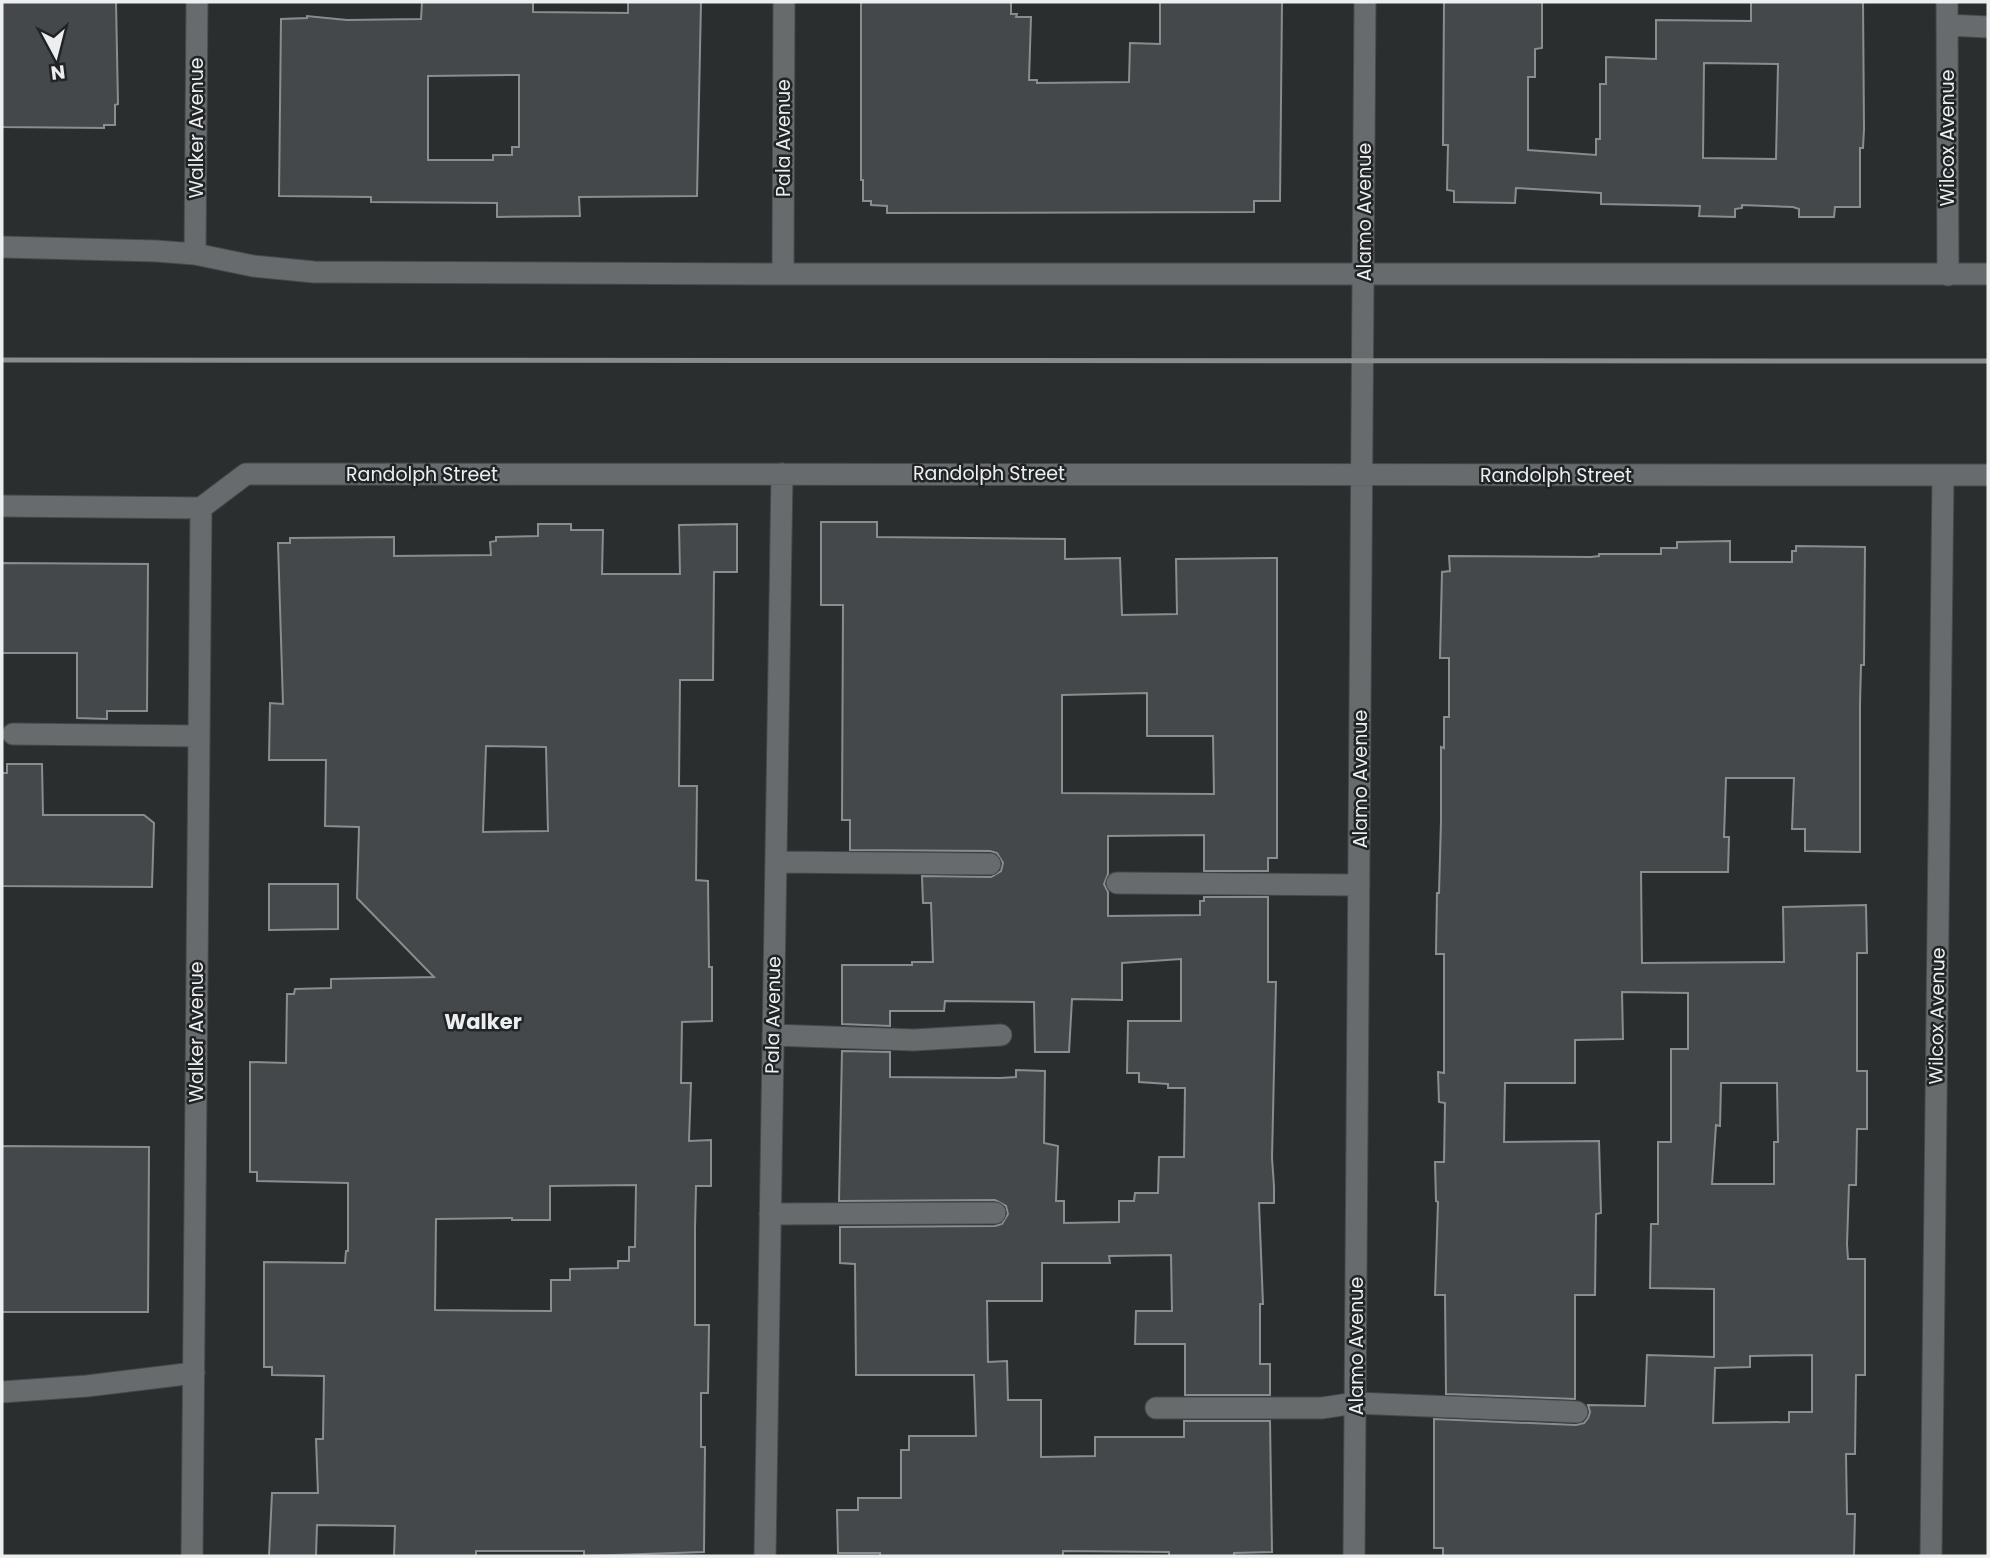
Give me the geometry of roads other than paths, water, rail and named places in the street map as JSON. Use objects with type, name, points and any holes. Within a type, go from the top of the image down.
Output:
[{"type":"street","name":"Walker Avenue","points":[[195,254],[197,2]]},
{"type":"street","name":"Pala Avenue","points":[[783,274],[784,2]]},
{"type":"street","name":"Alamo Avenue","points":[[1354,1556],[1365,2]]},
{"type":"street","name":"Wilcox Avenue","points":[[1947,2],[1948,275]]},
{"type":"street","points":[[1947,25],[1988,27]]},
{"type":"street","points":[[2,247],[195,254],[253,266],[314,272],[1988,274]]},
{"type":"street","name":"Randolph Street","points":[[201,509],[246,474],[1988,475]]},
{"type":"street","name":"Pala Avenue","points":[[765,1556],[782,474]]},
{"type":"street","name":"Wilcox Avenue","points":[[1931,1556],[1943,475]]},
{"type":"street","points":[[2,506],[201,509]]},
{"type":"street","name":"Walker Avenue","points":[[192,1556],[201,509]]},
{"type":"street","points":[[13,734],[199,736]]},
{"type":"street","points":[[776,862],[990,864]]},
{"type":"street","points":[[1117,883],[1359,885]]},
{"type":"street","points":[[773,1035],[914,1040],[1002,1035]]},
{"type":"street","points":[[770,1214],[995,1213]]},
{"type":"street","points":[[2,1392],[87,1386],[194,1373]]},
{"type":"street","points":[[1156,1408],[1322,1408],[1355,1403],[1577,1412]]},
{"type":"railway","points":[[2,360],[1988,361]]},
{"type":"district","name":"Walker","points":[[483,1021]]}]
